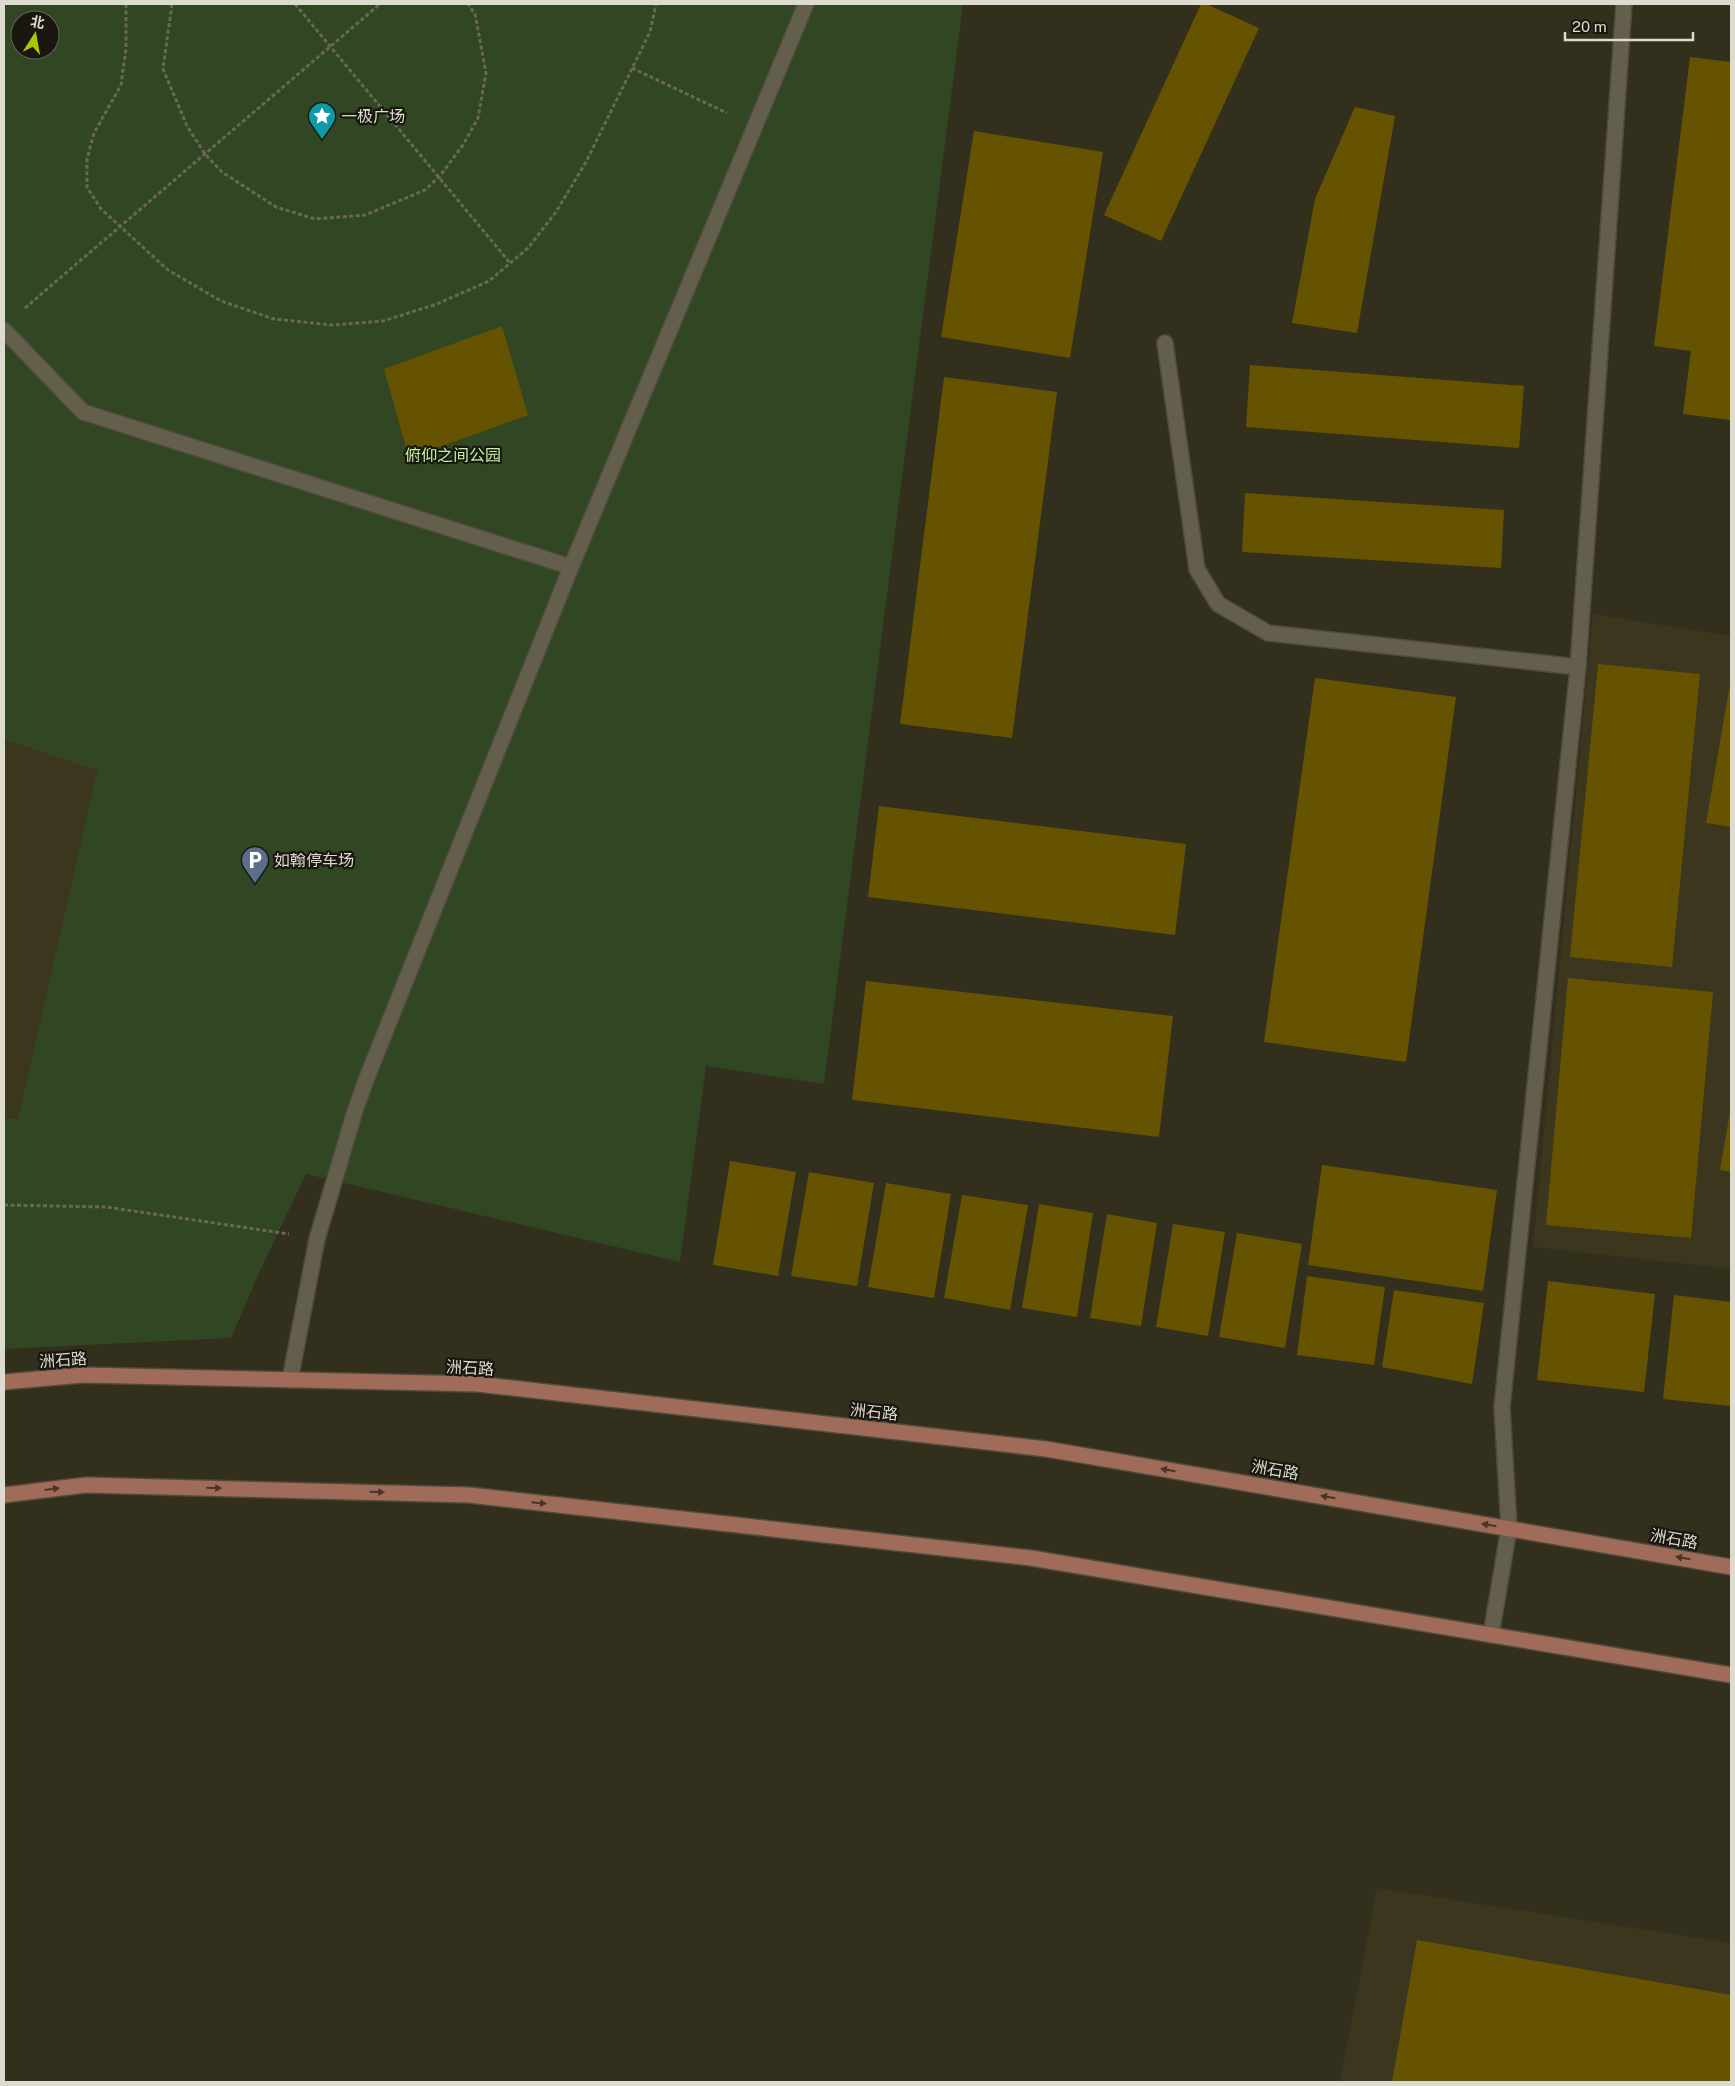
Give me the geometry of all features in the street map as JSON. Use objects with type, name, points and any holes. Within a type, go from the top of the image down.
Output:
[{"type":"main road","name":"洲石路","points":[[4,1382],[82,1374],[476,1384],[1046,1449],[1731,1567]]},
{"type":"main road","points":[[4,1495],[86,1485],[469,1495],[1031,1558],[1731,1675]]},
{"type":"street","points":[[290,1380],[317,1239],[366,1080],[571,567],[806,4]]},
{"type":"street","points":[[1491,1635],[1509,1528],[1502,1407],[1578,667],[1624,4]]},
{"type":"street","points":[[4,330],[83,412],[571,567]]},
{"type":"street","points":[[1165,343],[1197,569],[1218,604],[1268,632],[1578,667]]},
{"type":"path","points":[[126,4],[126,49],[121,86],[94,133],[87,159],[87,187],[101,209],[168,270],[221,301],[274,319],[332,325],[382,321],[437,304],[489,281],[528,248],[556,212],[586,162],[650,32],[656,4]]},
{"type":"path","points":[[172,4],[162,69],[187,126],[205,154],[222,172],[276,208],[314,218],[365,216],[425,190],[439,178],[463,145],[478,118],[486,73],[475,14],[468,4]]},
{"type":"path","points":[[295,4],[510,263]]},
{"type":"path","points":[[18,314],[380,4]]},
{"type":"path","points":[[632,68],[755,126]]},
{"type":"path","points":[[4,1205],[106,1207],[317,1239]]},
{"type":"shaded area","points":[[1593,614],[1731,636],[1731,1269],[1533,1247]]},
{"type":"shaded area","points":[[4,739],[97,769],[18,1120],[4,1119]]},
{"type":"shaded area","points":[[1377,1888],[1731,1943],[1731,2082],[1340,2082]]},
{"type":"green space","name":"俯仰之间公园","points":[[4,4],[963,4],[824,1084],[706,1066],[680,1262],[306,1174],[259,1273],[231,1338],[4,1349],[4,1119],[18,1119],[97,770],[4,739]]},
{"type":"building","points":[[1201,4],[1206,4],[1259,28],[1161,241],[1104,215]]},
{"type":"building","points":[[1690,57],[1731,62],[1731,420],[1683,414],[1691,351],[1654,346]]},
{"type":"building","points":[[1355,107],[1395,116],[1357,333],[1292,323],[1315,199]]},
{"type":"building","points":[[974,131],[1103,152],[1070,358],[941,337]]},
{"type":"building","points":[[502,326],[528,415],[409,458],[384,369]]},
{"type":"building","points":[[1250,365],[1524,386],[1519,448],[1246,427]]},
{"type":"building","points":[[944,377],[1057,392],[1012,738],[900,724]]},
{"type":"building","points":[[1245,493],[1504,510],[1501,568],[1242,552]]},
{"type":"building","points":[[1598,664],[1700,674],[1672,967],[1570,957]]},
{"type":"building","points":[[1315,678],[1456,697],[1406,1062],[1264,1042]]},
{"type":"building","points":[[1731,684],[1731,827],[1706,823]]},
{"type":"building","points":[[879,806],[1186,844],[1175,935],[868,897]]},
{"type":"building","points":[[1568,978],[1713,992],[1691,1238],[1546,1225]]},
{"type":"building","points":[[866,981],[1173,1016],[1159,1137],[852,1100]]},
{"type":"building","points":[[1731,1112],[1731,1172],[1720,1170]]},
{"type":"building","points":[[730,1161],[796,1172],[778,1276],[713,1265]]},
{"type":"building","points":[[1322,1165],[1497,1190],[1483,1291],[1308,1265]]},
{"type":"building","points":[[809,1172],[874,1183],[857,1286],[791,1276]]},
{"type":"building","points":[[886,1183],[951,1194],[934,1298],[868,1287]]},
{"type":"building","points":[[962,1195],[1028,1205],[1010,1310],[944,1298]]},
{"type":"building","points":[[1039,1204],[1093,1213],[1077,1317],[1022,1308]]},
{"type":"building","points":[[1107,1214],[1157,1223],[1141,1326],[1090,1318]]},
{"type":"building","points":[[1173,1224],[1225,1232],[1208,1336],[1156,1327]]},
{"type":"building","points":[[1237,1233],[1302,1244],[1285,1348],[1219,1337]]},
{"type":"building","points":[[1307,1276],[1385,1287],[1374,1365],[1297,1355]]},
{"type":"building","points":[[1548,1281],[1655,1294],[1644,1392],[1537,1380]]},
{"type":"building","points":[[1394,1290],[1484,1303],[1472,1384],[1382,1367]]},
{"type":"building","points":[[1674,1295],[1731,1302],[1731,1406],[1663,1399]]},
{"type":"building","points":[[1417,1940],[1731,1995],[1731,2082],[1392,2082]]},
{"type":"place","name":"一极广场","points":[[322,140]]},
{"type":"place","name":"如翰停车场","points":[[255,884]]}]
